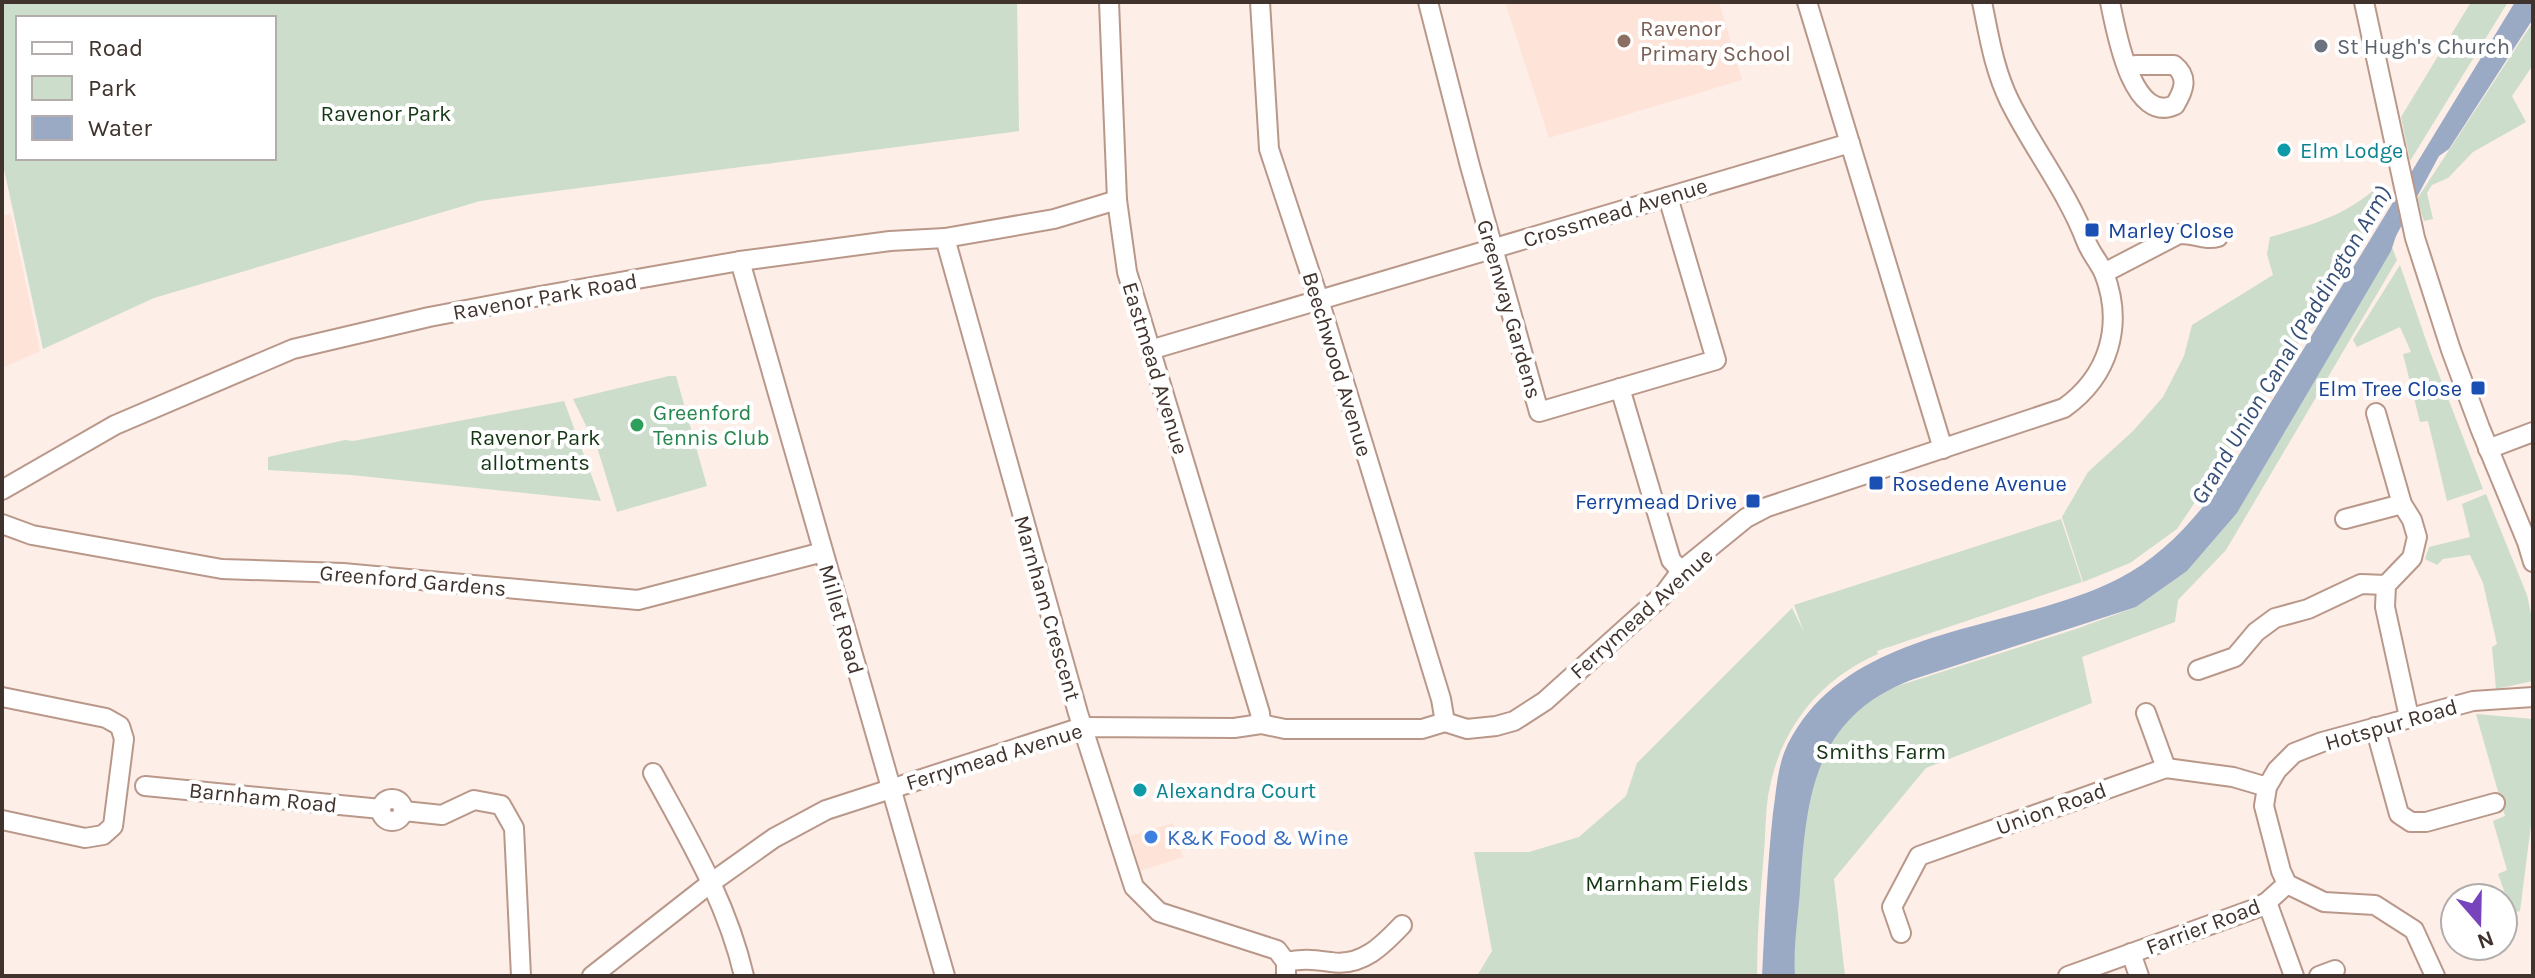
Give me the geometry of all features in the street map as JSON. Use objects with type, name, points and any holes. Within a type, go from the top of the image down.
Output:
[{"type":"street","name":"Eastmead Avenue","points":[[1109,2],[1117,200],[1127,272],[1261,724]]},
{"type":"street","name":"Beechwood Avenue","points":[[1260,2],[1269,149],[1319,300],[1441,699],[1445,722]]},
{"type":"street","name":"Greenway Gardens","points":[[1428,2],[1539,412],[1716,360],[1668,197]]},
{"type":"street","points":[[1807,2],[1943,449]]},
{"type":"street","name":"Ferrymead Avenue","points":[[592,976],[774,838],[826,810],[1082,727],[1234,728],[1261,724],[1285,729],[1422,729],[1445,722],[1467,729],[1496,726],[1530,713],[1664,594],[1681,571],[1746,518],[1767,507],[2064,408],[2088,387],[2097,374],[2112,343],[2112,310],[2104,273],[2008,97],[1995,64],[1982,2]]},
{"type":"street","points":[[2110,2],[2128,67]]},
{"type":"street","points":[[2364,2],[2415,238],[2451,350],[2533,562]]},
{"type":"street","name":"Crossmead Avenue","points":[[1150,350],[1850,143]]},
{"type":"street","name":"Ravenor Park Road","points":[[2,490],[115,425],[293,349],[429,317],[740,261],[890,241],[945,238],[1054,219],[1117,200]]},
{"type":"street","points":[[2104,273],[2179,234],[2218,237]]},
{"type":"street","name":"Marnham Crescent","points":[[945,238],[1082,727],[1134,887],[1159,912],[1277,950],[1286,969]]},
{"type":"street","name":"Millet Road","points":[[740,261],[945,976]]},
{"type":"street","points":[[1620,388],[1671,560],[1681,571]]},
{"type":"street","points":[[2376,413],[2402,504],[2416,529],[2416,547],[2412,558],[2386,585],[2385,607],[2409,717]]},
{"type":"street","points":[[2488,449],[2533,432]]},
{"type":"street","points":[[2345,519],[2402,504]]},
{"type":"street","name":"Greenford Gardens","points":[[2,524],[32,535],[222,569],[343,573],[638,600],[823,552]]},
{"type":"street","points":[[2198,670],[2235,657],[2256,632],[2275,618],[2308,609],[2361,584],[2386,585]]},
{"type":"street","points":[[2,697],[106,718],[120,726],[124,739],[113,826],[103,835],[85,838],[2,820]]},
{"type":"street","name":"Hotspur Road","points":[[2267,787],[2277,770],[2294,753],[2409,717],[2473,701],[2533,697]]},
{"type":"street","points":[[2146,713],[2166,768]]},
{"type":"street","points":[[2375,727],[2399,814],[2411,822],[2426,822],[2495,803]]},
{"type":"street","name":"Union Road","points":[[1901,933],[1892,907],[1919,856],[2166,768],[2233,777],[2267,787]]},
{"type":"street","points":[[653,773],[712,882],[735,938],[744,976]]},
{"type":"street","name":"Barnham Road","points":[[145,786],[381,809],[383,817],[389,821],[397,821],[404,811],[442,815],[474,800],[501,805],[514,828],[521,976]]},
{"type":"street","points":[[2267,787],[2264,806],[2287,884],[2324,902],[2375,905],[2414,930],[2435,976]]},
{"type":"street","name":"Farrier Road","points":[[2068,976],[2267,902],[2287,884]]},
{"type":"street","points":[[2267,902],[2294,976]]},
{"type":"street","points":[[1286,969],[1302,959],[1333,963],[1356,960],[1379,949],[1402,925]]},
{"type":"street","points":[[2131,953],[2139,976]]},
{"type":"shaded area","name":"Ravenor Primary School","points":[[1505,2],[1719,2],[1742,80],[1549,138]]},
{"type":"shaded area","points":[[11,214],[40,351],[2,368],[2,216]]},
{"type":"shaded area","points":[[1173,823],[1183,857],[1140,871],[1130,836]]},
{"type":"green space","name":"Ravenor Park","points":[[2,2],[1017,2],[1019,131],[480,201],[154,298],[43,349],[2,160]]},
{"type":"green space","points":[[2471,2],[2508,2],[2410,161],[2401,117]]},
{"type":"green space","points":[[2533,22],[2533,65],[2512,96],[2526,122],[2473,152],[2448,178],[2432,185],[2427,193],[2433,219],[2424,221],[2417,199]]},
{"type":"green space","points":[[2380,184],[2385,206],[2177,529],[2130,563],[2083,582],[2062,517],[2088,472],[2133,431],[2163,397],[2184,356],[2192,325],[2273,275],[2267,254],[2270,237],[2342,211],[2356,204]]},
{"type":"green space","name":"Smiths Farm","points":[[2392,247],[2397,260],[2226,550],[2178,600],[2175,622],[2082,657],[2092,703],[1926,768],[1834,879],[1845,976],[1793,976],[1796,837],[1818,761],[1843,726],[1856,711],[1888,689],[2136,607],[2187,571],[2237,513]]},
{"type":"green space","points":[[2400,265],[2483,489],[2447,501],[2428,421],[2420,422],[2403,354],[2411,352],[2400,327],[2357,347],[2353,340]]},
{"type":"green space","name":"Greenford Tennis Club","points":[[676,376],[707,486],[617,512],[598,450],[573,399]]},
{"type":"green space","name":"Ravenor Park allotments","points":[[564,401],[601,501],[351,475],[268,470],[268,457]]},
{"type":"green space","points":[[2486,494],[2527,595],[2533,623],[2533,681],[2496,689],[2492,647],[2497,644],[2483,583],[2470,555],[2443,559],[2437,565],[2425,559],[2429,547],[2470,537],[2462,504]]},
{"type":"green space","name":"Marnham Fields","points":[[2061,519],[2082,582],[1877,651],[1878,654],[1858,664],[1822,691],[1795,724],[1784,743],[1768,794],[1757,976],[1477,976],[1492,951],[1474,852],[1529,852],[1579,837],[1626,796],[1637,763],[1792,608],[1804,632],[1794,605]]},
{"type":"green space","points":[[2476,714],[2533,719],[2533,809],[2519,911],[2519,882],[2501,882],[2498,874],[2507,870],[2493,821],[2505,816]]},
{"type":"water","points":[[2515,2],[2533,2],[2533,19],[2449,149],[2439,156],[2391,251],[2237,513],[2187,571],[2136,607],[1911,680],[1878,696],[1853,716],[1834,739],[1812,793],[1802,857],[1795,976],[1762,976],[1769,854],[1778,775],[1784,753],[1810,711],[1845,679],[1886,656],[1932,638],[2075,597],[2134,570],[2176,536],[2223,481]]},
{"type":"place","name":"Ravenor Primary School","points":[[1624,41]]},
{"type":"place","name":"St Hugh's Church","points":[[2321,46]]},
{"type":"place","name":"Elm Lodge","points":[[2284,150]]},
{"type":"place","name":"Marley Close","points":[[2092,230]]},
{"type":"place","name":"Elm Tree Close","points":[[2478,388]]},
{"type":"place","name":"Greenford Tennis Club","points":[[637,425]]},
{"type":"place","name":"Rosedene Avenue","points":[[1876,483]]},
{"type":"place","name":"Ferrymead Drive","points":[[1753,501]]},
{"type":"place","name":"Alexandra Court","points":[[1140,790]]},
{"type":"place","name":"K&K Food & Wine","points":[[1151,837]]},
{"type":"water label","name":"Grand Union Canal (Paddington Arm)","points":[[2291,345]]}]
